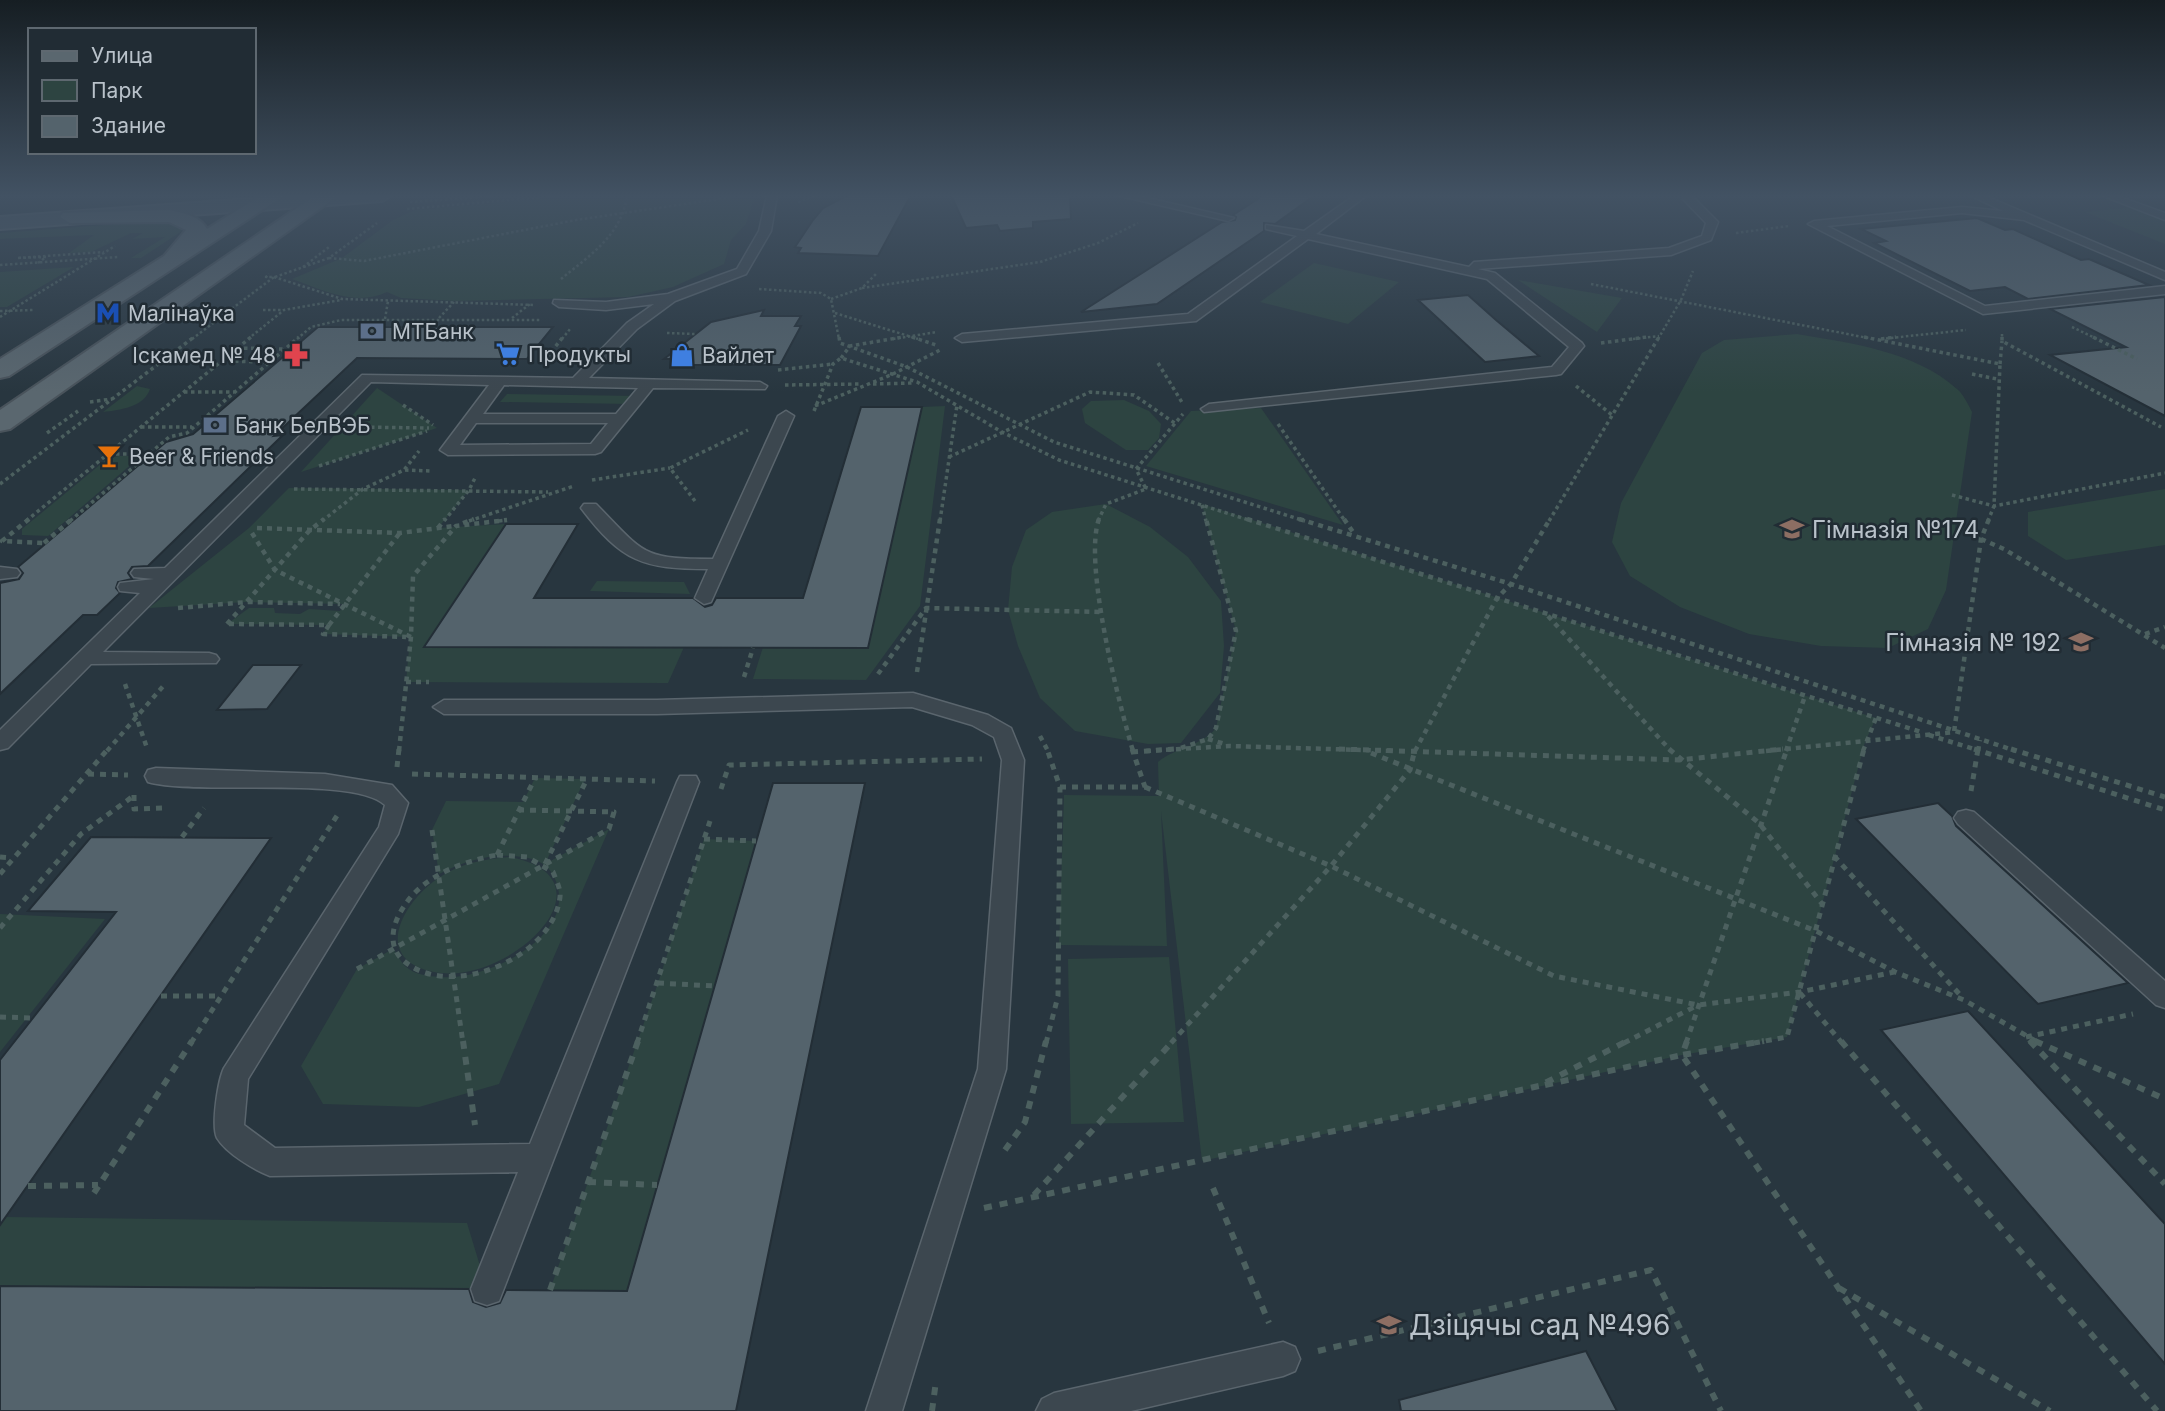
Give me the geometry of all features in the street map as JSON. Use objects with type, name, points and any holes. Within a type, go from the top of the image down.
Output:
[{"type":"main road","points":[[0,370],[168,261]]},
{"type":"main road","points":[[0,423],[234,261]]},
{"type":"lane","points":[[559,303],[606,306],[670,298],[742,271],[748,261]]},
{"type":"lane","points":[[962,338],[1191,318],[1269,261]]},
{"type":"lane","points":[[1209,409],[1556,371],[1577,346],[1492,276],[1420,261]]},
{"type":"lane","points":[[1452,268],[1544,261]]},
{"type":"lane","points":[[1886,261],[1983,310],[2165,290]]},
{"type":"lane","points":[[2129,261],[2165,276]]},
{"type":"lane","points":[[576,383],[632,326],[670,298]]},
{"type":"lane","points":[[0,743],[367,378],[648,385],[763,379]]},
{"type":"lane","points":[[499,382],[448,450],[595,449],[648,385]]},
{"type":"lane","points":[[704,598],[786,416]]},
{"type":"lane","points":[[470,418],[621,419]]},
{"type":"lane","points":[[590,508],[635,554],[663,564],[720,564]]},
{"type":"lane","points":[[156,587],[134,580],[170,574]]},
{"type":"lane","points":[[86,658],[209,659]]},
{"type":"lane","points":[[444,707],[657,707],[913,700],[980,720],[1003,733],[1013,760],[992,1069],[884,1411]]},
{"type":"lane","points":[[156,776],[325,782],[384,791],[397,803],[390,828],[234,1077],[229,1131],[270,1162],[480,1161],[539,1158]]},
{"type":"lane","points":[[487,1289],[688,782]]},
{"type":"lane","points":[[1966,818],[2165,997]]},
{"type":"lane","points":[[1054,1411],[1283,1359]]},
{"type":"path","points":[[0,265],[63,261]]},
{"type":"path","points":[[0,317],[93,261]]},
{"type":"path","points":[[297,271],[311,261]]},
{"type":"path","points":[[0,484],[274,277],[322,261]]},
{"type":"path","points":[[557,283],[583,261]]},
{"type":"path","points":[[756,289],[808,292],[831,299],[862,288],[1044,261]]},
{"type":"path","points":[[1034,1195],[1331,866],[1410,770],[1413,754],[1497,598],[1511,584],[1681,300],[1697,261]]},
{"type":"path","points":[[274,271],[266,276],[342,299]]},
{"type":"path","points":[[862,288],[876,274]]},
{"type":"path","points":[[1589,284],[2000,365]]},
{"type":"path","points":[[511,319],[539,298]]},
{"type":"path","points":[[263,310],[284,310],[342,299],[530,304],[543,307]]},
{"type":"path","points":[[831,299],[840,343],[907,367],[1054,442],[1355,534],[1954,732],[2165,797]]},
{"type":"path","points":[[386,319],[388,301]]},
{"type":"path","points":[[438,318],[454,302]]},
{"type":"path","points":[[0,311],[45,310]]},
{"type":"path","points":[[284,310],[2,541],[45,543],[169,437],[187,433],[311,327],[323,322],[438,318],[550,320]]},
{"type":"path","points":[[816,406],[893,374],[943,348],[911,334],[835,313]]},
{"type":"path","points":[[541,364],[577,320]]},
{"type":"path","points":[[1954,732],[1981,539],[1994,506],[2001,326]]},
{"type":"path","points":[[2070,326],[2137,359]]},
{"type":"path","points":[[1875,339],[1976,329]]},
{"type":"path","points":[[684,334],[695,334]]},
{"type":"path","points":[[1577,346],[1659,336]]},
{"type":"path","points":[[2002,341],[2161,427]]},
{"type":"path","points":[[237,348],[285,349]]},
{"type":"path","points":[[763,379],[833,364],[841,358],[917,383],[1002,432],[1059,460],[2165,810]]},
{"type":"path","points":[[221,362],[270,362]]},
{"type":"path","points":[[1136,469],[1186,409],[1158,363]]},
{"type":"path","points":[[1556,371],[1612,415]]},
{"type":"path","points":[[1972,374],[1997,379]]},
{"type":"path","points":[[763,379],[866,384],[917,383]]},
{"type":"path","points":[[184,392],[235,392]]},
{"type":"path","points":[[948,457],[1090,392],[1134,395],[1176,424]]},
{"type":"path","points":[[47,433],[93,399],[113,400]]},
{"type":"path","points":[[397,401],[437,428]]},
{"type":"path","points":[[1263,403],[1355,534]]},
{"type":"path","points":[[913,700],[957,405]]},
{"type":"path","points":[[590,481],[670,468],[735,435],[786,416]]},
{"type":"path","points":[[140,427],[194,427]]},
{"type":"path","points":[[355,427],[437,428]]},
{"type":"path","points":[[314,468],[437,428]]},
{"type":"path","points":[[108,454],[149,454]]},
{"type":"path","points":[[670,468],[695,501]]},
{"type":"path","points":[[1136,469],[1146,489]]},
{"type":"path","points":[[329,625],[228,624],[309,531],[363,489],[404,470]]},
{"type":"path","points":[[437,528],[469,490],[477,473]]},
{"type":"path","points":[[1952,495],[1994,506],[2165,473]]},
{"type":"path","points":[[396,774],[411,637],[413,576],[456,526],[578,484]]},
{"type":"path","points":[[289,488],[578,493]]},
{"type":"path","points":[[1145,787],[1132,752],[1102,612],[1096,526],[1106,505],[1146,489]]},
{"type":"path","points":[[1172,751],[1208,738],[1216,728],[1236,631],[1202,504]]},
{"type":"path","points":[[411,637],[275,570],[249,528],[400,533],[507,520]]},
{"type":"path","points":[[400,533],[323,634],[411,637]]},
{"type":"path","points":[[1981,539],[2004,549],[2165,648]]},
{"type":"path","points":[[172,608],[247,602],[345,604]]},
{"type":"path","points":[[926,608],[1102,612]]},
{"type":"path","points":[[871,683],[926,608]]},
{"type":"path","points":[[1546,613],[1679,760],[1759,823],[1824,905]]},
{"type":"path","points":[[2144,634],[2165,627]]},
{"type":"path","points":[[743,683],[753,648]]},
{"type":"path","points":[[0,874],[187,659]]},
{"type":"path","points":[[120,670],[156,776]]},
{"type":"path","points":[[1682,1055],[1759,823],[1805,696]]},
{"type":"path","points":[[972,1211],[1034,1195],[1682,1055],[1787,1037],[1865,742],[1876,718]]},
{"type":"path","points":[[1132,752],[1229,746],[1413,754],[1679,760],[1954,732]]},
{"type":"path","points":[[1208,738],[1229,746]]},
{"type":"path","points":[[1966,818],[1980,740]]},
{"type":"path","points":[[1367,752],[1816,931],[1895,972],[1964,1000],[2026,1037],[2165,1099]]},
{"type":"path","points":[[719,794],[729,765],[987,759]]},
{"type":"path","points":[[87,774],[156,776]]},
{"type":"path","points":[[410,774],[723,783]]},
{"type":"path","points":[[0,928],[81,834],[133,797],[156,776]]},
{"type":"path","points":[[497,855],[536,778]]},
{"type":"path","points":[[544,865],[587,779]]},
{"type":"path","points":[[1060,787],[1145,787],[1331,866],[1554,976],[1698,1004],[1800,992],[1895,972]]},
{"type":"path","points":[[133,797],[134,809],[169,808]]},
{"type":"path","points":[[183,838],[205,807]]},
{"type":"path","points":[[193,808],[218,808]]},
{"type":"path","points":[[94,1193],[341,809],[328,809]]},
{"type":"path","points":[[357,969],[609,829],[614,812],[519,810]]},
{"type":"path","points":[[550,1290],[658,983],[712,817]]},
{"type":"path","points":[[432,830],[480,1161]]},
{"type":"path","points":[[704,839],[756,841]]},
{"type":"path","points":[[497,855],[527,857],[544,865],[553,872],[561,899],[548,928],[529,948],[504,964],[475,975],[454,978],[421,975],[406,967],[393,949],[392,933],[397,917],[407,901],[439,874],[476,859],[497,855]]},
{"type":"path","points":[[1834,855],[1964,1000]]},
{"type":"path","points":[[0,857],[13,858]]},
{"type":"path","points":[[658,983],[715,986]]},
{"type":"path","points":[[1800,992],[2157,1411]]},
{"type":"path","points":[[161,996],[221,996]]},
{"type":"path","points":[[1539,1086],[1698,1004]]},
{"type":"path","points":[[2026,1037],[2140,1013]]},
{"type":"path","points":[[0,1017],[33,1018]]},
{"type":"path","points":[[2026,1037],[2165,1184]]},
{"type":"path","points":[[1682,1055],[1921,1411]]},
{"type":"path","points":[[588,1181],[657,1185]]},
{"type":"path","points":[[28,1186],[99,1185]]},
{"type":"path","points":[[1213,1188],[1283,1359],[1651,1270],[1721,1411]]},
{"type":"path","points":[[1838,1288],[2050,1411]]},
{"type":"green space","points":[[335,261],[725,261],[724,264],[673,287],[628,297],[456,301],[401,298],[387,292],[363,298],[327,292],[292,279]]},
{"type":"green space","points":[[1314,263],[1399,282],[1348,324],[1260,302]]},
{"type":"green space","points":[[74,267],[7,307],[0,307],[0,272]]},
{"type":"green space","points":[[1518,280],[1622,298],[1597,332]]},
{"type":"green space","points":[[1797,334],[1902,357],[1940,376],[1957,389],[1972,412],[1946,590],[1928,629],[1888,648],[1821,646],[1749,634],[1680,607],[1630,576],[1612,542],[1621,503],[1702,353],[1724,340]]},
{"type":"green space","points":[[137,386],[150,389],[143,400],[131,406],[103,412]]},
{"type":"green space","points":[[377,388],[437,428],[301,472]]},
{"type":"green space","points":[[507,394],[637,396],[631,404],[500,402]]},
{"type":"green space","points":[[1124,400],[1149,411],[1161,424],[1159,438],[1148,450],[1126,450],[1085,423],[1082,409],[1091,401]]},
{"type":"green space","points":[[945,406],[920,606],[866,680],[753,679],[763,647],[868,648],[922,407]]},
{"type":"green space","points":[[1261,408],[1343,525],[1146,466],[1191,411]]},
{"type":"green space","points":[[141,456],[48,536],[22,535],[22,529],[107,459]]},
{"type":"green space","points":[[289,488],[469,490],[438,528],[506,524],[425,647],[684,647],[668,683],[406,682],[410,637],[323,634],[328,625],[227,624],[249,608],[274,608],[275,613],[300,614],[309,609],[340,611],[344,604],[247,602],[149,608],[249,528]]},
{"type":"green space","points":[[2165,489],[2165,545],[2066,560],[2028,536],[2028,512]]},
{"type":"green space","points":[[1106,504],[1150,527],[1188,557],[1221,601],[1224,646],[1220,693],[1181,743],[1148,744],[1075,731],[1040,698],[1018,646],[1008,610],[1012,567],[1026,530],[1052,512]]},
{"type":"green space","points":[[1202,504],[1876,718],[1865,742],[1787,1037],[1682,1055],[1202,1161],[1161,811],[1167,946],[1059,945],[1064,795],[1159,796],[1158,762],[1204,739],[1216,728],[1236,631]]},
{"type":"green space","points":[[597,581],[684,582],[690,594],[590,591]]},
{"type":"green space","points":[[535,778],[585,779],[545,864],[609,829],[499,1084],[419,1107],[323,1104],[301,1066],[357,969],[393,949],[405,966],[422,974],[440,977],[481,971],[524,951],[542,936],[554,919],[559,900],[555,879],[546,866],[532,859],[496,856],[462,864],[439,874],[432,830],[446,801],[523,802]]},
{"type":"green space","points":[[704,839],[756,841],[627,1291],[550,1290],[658,983]]},
{"type":"green space","points":[[511,857],[542,869],[556,887],[554,907],[542,929],[520,948],[493,964],[463,972],[434,972],[414,965],[403,955],[398,943],[399,929],[414,900],[426,887],[448,872],[465,865]]},
{"type":"green space","points":[[0,914],[105,919],[0,1052]]},
{"type":"green space","points":[[1169,957],[1184,1122],[1071,1124],[1068,959]]},
{"type":"green space","points":[[6,1217],[467,1223],[487,1289],[0,1286],[0,1225]]},
{"type":"building","points":[[1161,261],[1220,261],[1157,304],[1081,312]]},
{"type":"building","points":[[1910,261],[2093,261],[2149,285],[2028,299],[2005,287],[1970,291]]},
{"type":"building","points":[[1468,295],[1539,356],[1485,362],[1418,300]]},
{"type":"building","points":[[2165,297],[2165,416],[2050,355],[2126,347],[2050,309]]},
{"type":"building","points":[[764,310],[761,316],[801,316],[795,326],[801,326],[780,365],[680,365],[683,359],[664,359],[711,322]]},
{"type":"building","points":[[318,327],[553,327],[527,359],[357,358],[274,436],[283,435],[148,566],[132,567],[128,573],[132,579],[118,582],[116,588],[120,593],[97,615],[83,615],[0,694],[0,583],[19,579],[23,573],[18,567],[166,442],[193,434]]},
{"type":"building","points":[[861,407],[922,407],[868,648],[424,647],[506,524],[578,524],[534,598],[693,598],[705,607],[712,605],[716,598],[803,598]]},
{"type":"building","points":[[253,665],[301,665],[267,709],[217,710]]},
{"type":"building","points":[[773,783],[865,783],[736,1411],[0,1411],[0,1286],[469,1289],[473,1302],[486,1307],[500,1303],[506,1290],[627,1291]]},
{"type":"building","points":[[1938,803],[1952,816],[1956,826],[2128,983],[2038,1004],[1856,819]]},
{"type":"building","points":[[91,837],[271,838],[0,1225],[0,1060],[116,912],[28,911]]},
{"type":"building","points":[[1968,1011],[2165,1224],[2165,1364],[1881,1030]]},
{"type":"building","points":[[1586,1351],[1617,1411],[1401,1411],[1399,1400]]},
{"type":"place","name":"Малінаўка","points":[[108,313]]},
{"type":"place","name":"МТБанк","points":[[372,331]]},
{"type":"place","name":"Продукты","points":[[508,354]]},
{"type":"place","name":"Іскамед № 48","points":[[296,355]]},
{"type":"place","name":"Вайлет","points":[[682,355]]},
{"type":"place","name":"Банк БелВЭБ","points":[[215,425]]},
{"type":"place","name":"Beer & Friends","points":[[109,456]]},
{"type":"place","name":"Гімназія №174","points":[[1792,529]]},
{"type":"place","name":"Гімназія № 192","points":[[2081,642]]},
{"type":"place","name":"Дзіцячы сад №496","points":[[1389,1325]]}]
